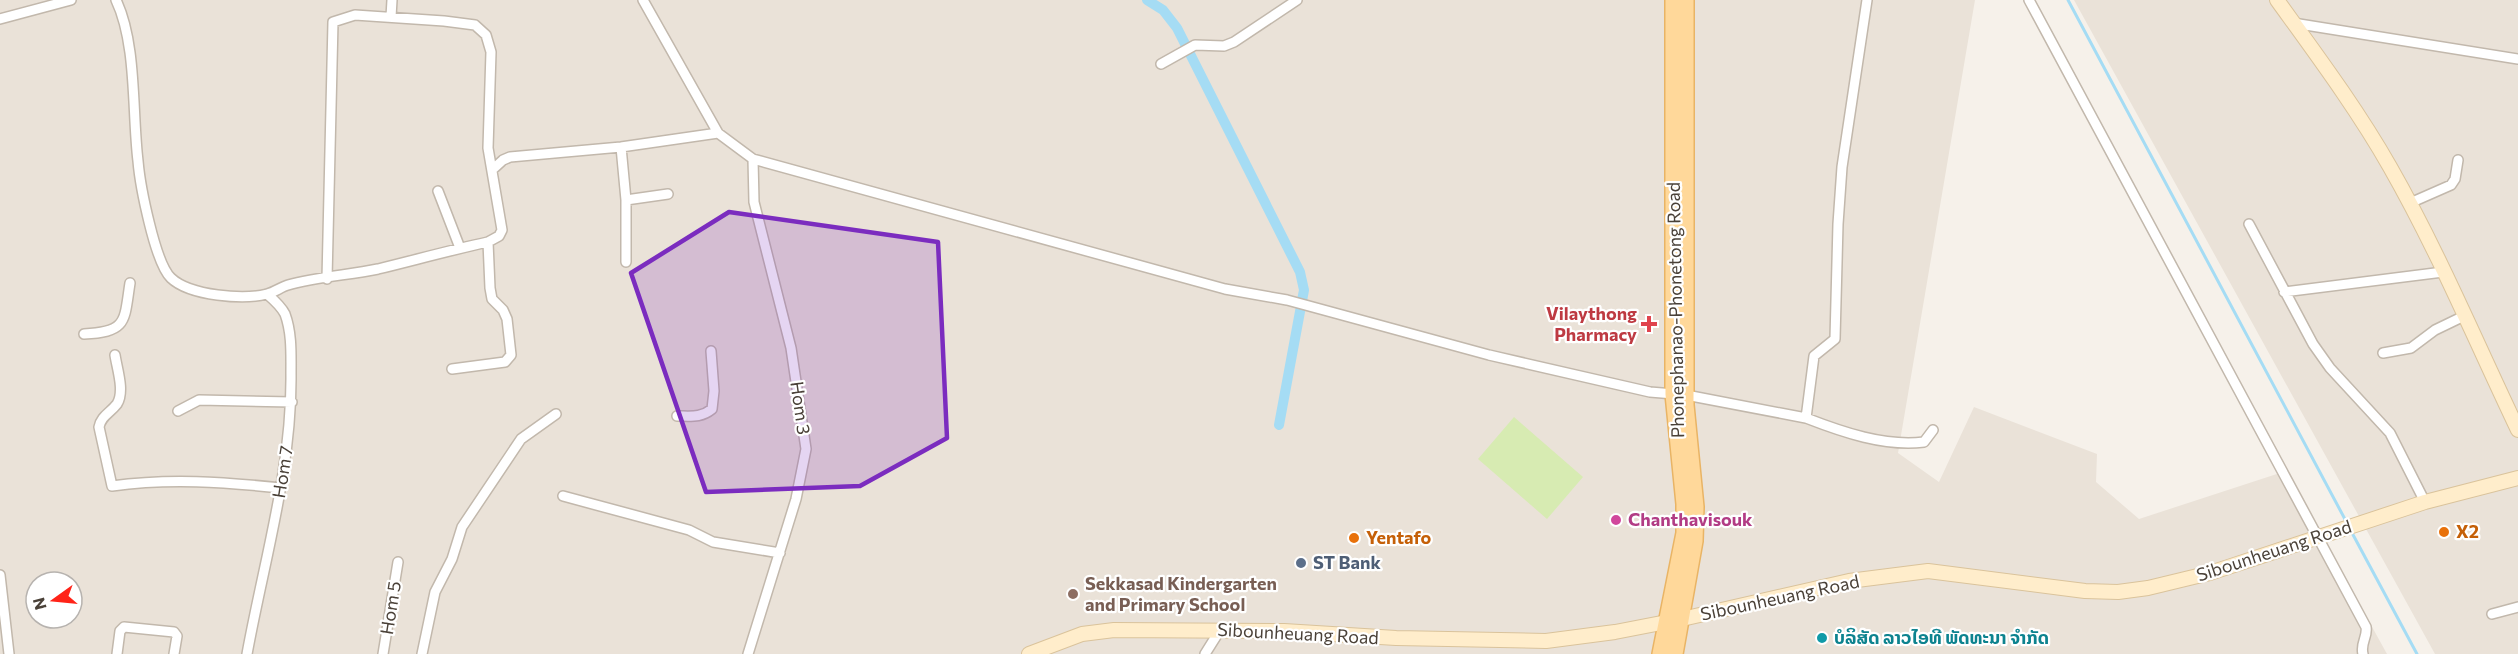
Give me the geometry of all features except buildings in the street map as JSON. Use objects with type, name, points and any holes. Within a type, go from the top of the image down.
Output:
[{"type":"main road","name":"Phonephanao-Phonetong Road","points":[[1660,654],[1683,539],[1684,504],[1673,0]]},
{"type":"main road","name":"Phonephanao-Phonetong Road","points":[[1675,654],[1695,541],[1696,507],[1680,394],[1686,0]]},
{"type":"street","points":[[0,19],[71,0]]},
{"type":"street","points":[[116,0],[126,25],[140,174],[151,227],[164,267],[171,278],[195,292],[218,295],[267,294],[288,285],[327,279],[488,242],[499,236],[502,230],[488,148],[491,51],[486,35],[475,25],[391,17],[355,15],[333,22],[327,279]]},
{"type":"street","points":[[391,17],[392,0]]},
{"type":"street","points":[[643,0],[718,133],[753,159],[1225,289],[1287,300],[1489,355],[1650,392],[1680,394],[1806,418],[1841,432],[1909,444],[1924,442],[1933,430]]},
{"type":"street","points":[[1161,64],[1195,45],[1224,45],[1234,42],[1297,0]]},
{"type":"street","points":[[1806,418],[1815,353],[1835,339],[1842,167],[1867,0]]},
{"type":"street","points":[[2029,0],[2321,537],[2366,627],[2366,636],[2361,647],[2364,654]]},
{"type":"street","points":[[2277,0],[2345,97],[2410,203],[2518,430]]},
{"type":"street","points":[[2293,23],[2518,59]]},
{"type":"street","points":[[492,170],[510,157],[621,147],[718,133]]},
{"type":"street","points":[[621,147],[626,200],[626,262]]},
{"type":"street","name":"Hom 3","points":[[748,654],[796,499],[806,449],[791,348],[758,225],[751,177],[753,159]]},
{"type":"street","points":[[2410,203],[2451,185],[2455,179],[2458,160]]},
{"type":"street","points":[[438,190],[460,248]]},
{"type":"street","points":[[626,200],[668,194]]},
{"type":"street","points":[[2250,224],[2284,292],[2330,368],[2390,433],[2425,502]]},
{"type":"street","points":[[452,369],[505,362],[511,355],[507,319],[503,310],[492,299],[488,242]]},
{"type":"street","points":[[2284,292],[2443,272]]},
{"type":"street","points":[[84,334],[105,333],[121,324],[130,283]]},
{"type":"street","name":"Hom 7","points":[[247,654],[281,488],[291,402],[291,350],[287,322],[281,308],[267,294]]},
{"type":"street","points":[[2384,353],[2411,348],[2435,330],[2464,316]]},
{"type":"street","points":[[677,417],[705,415],[712,409],[714,391],[711,351]]},
{"type":"street","points":[[115,355],[121,393],[117,403],[100,419],[99,427],[112,486],[153,481],[183,481],[281,488]]},
{"type":"street","points":[[178,411],[199,400],[291,402]]},
{"type":"street","points":[[422,654],[435,592],[452,560],[462,526],[521,440],[556,414]]},
{"type":"street","name":"Sibounheuang Road","points":[[1029,654],[1082,634],[1114,630],[1220,630],[1396,638],[1546,641],[1682,620],[1849,581],[1928,571],[2085,591],[2118,592],[2148,588],[2210,573],[2425,502],[2518,478]]},
{"type":"street","points":[[563,496],[689,530],[713,542],[780,554]]},
{"type":"street","name":"Hom 5","points":[[383,654],[398,562]]},
{"type":"street","points":[[0,575],[9,654]]},
{"type":"street","points":[[2492,614],[2518,607]]},
{"type":"street","points":[[117,654],[120,631],[124,627],[174,632],[177,636],[174,654]]},
{"type":"street","points":[[1205,654],[1220,630]]},
{"type":"highlighted area","points":[[729,212],[938,242],[947,438],[860,486],[706,492],[631,273]]},
{"type":"shaded area","points":[[0,0],[1975,0],[1898,453],[1939,482],[1974,407],[2097,454],[2096,482],[2139,519],[2286,471],[2387,654],[0,654]]},
{"type":"shaded area","points":[[2074,0],[2518,0],[2518,654],[2435,654]]},
{"type":"green space","points":[[1514,417],[1583,477],[1547,519],[1478,459]]},
{"type":"waterway","points":[[1147,0],[1163,10],[1177,28],[1300,272],[1304,290],[1279,425]]},
{"type":"waterway","points":[[2068,0],[2347,523]]},
{"type":"waterway","points":[[2351,531],[2417,654]]},
{"type":"place","name":"Vilaythong Pharmacy","points":[[1649,324]]},
{"type":"place","name":"Chanthavisouk","points":[[1616,520]]},
{"type":"place","name":"X2","points":[[2444,532]]},
{"type":"place","name":"Yentafo","points":[[1354,538]]},
{"type":"place","name":"ST Bank","points":[[1301,563]]},
{"type":"place","name":"Sekkasad Kindergarten and Primary School","points":[[1073,594]]},
{"type":"place","name":"ບໍລິສັດ ລາວໄອທີ ພັດທະນາ ຈຳກັດ","points":[[1822,638]]}]
